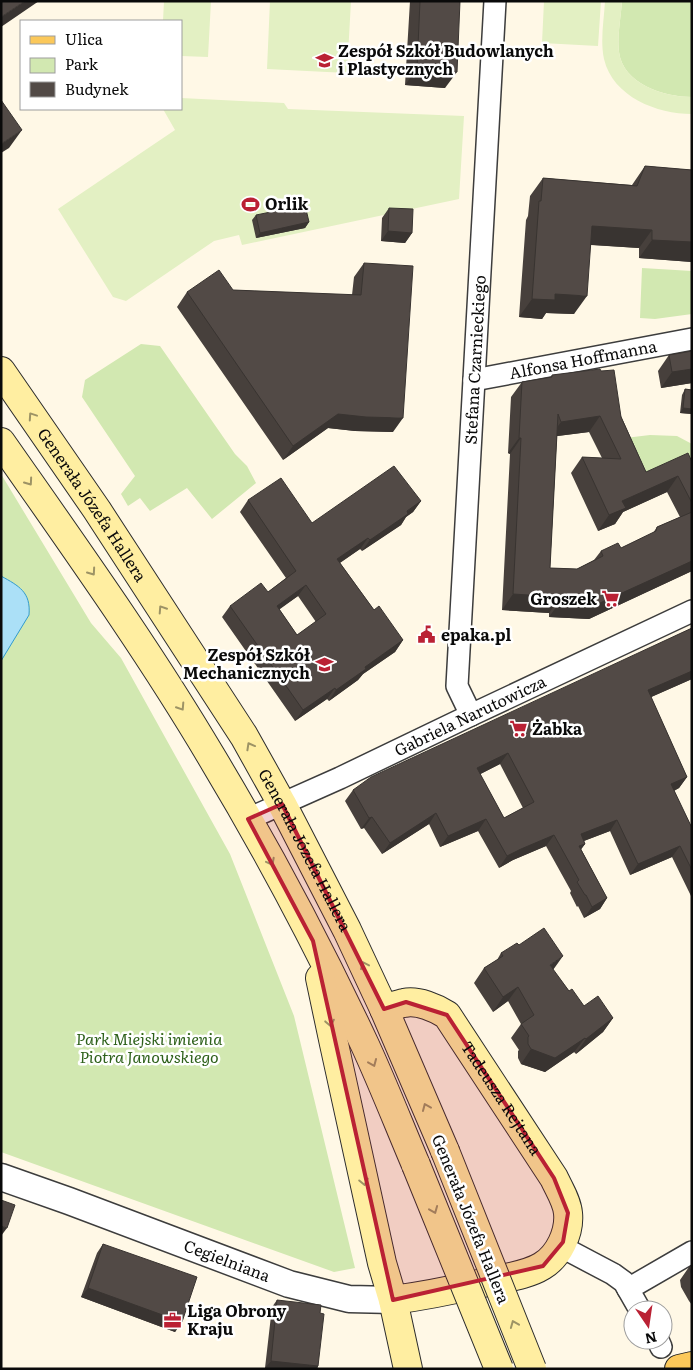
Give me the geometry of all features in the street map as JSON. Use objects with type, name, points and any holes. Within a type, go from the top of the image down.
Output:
[{"type":"main road","name":"Generała Józefa Hallera","points":[[1,371],[97,510],[239,728],[282,804],[347,930],[384,1009],[445,1151],[532,1369]]},
{"type":"main road","name":"Generała Józefa Hallera","points":[[1,442],[114,603],[184,711],[248,819],[313,941],[365,1046],[416,1164],[499,1369]]},
{"type":"main road","points":[[313,941],[380,1253],[393,1300],[408,1369]]},
{"type":"main road","name":"Tadeusza Rejtana","points":[[384,1009],[406,1002],[421,1004],[447,1015],[554,1178],[568,1213],[563,1242],[543,1266],[525,1273],[439,1293],[393,1300]]},
{"type":"main road","points":[[678,1369],[692,1366]]},
{"type":"street","name":"Stefana Czarnieckiego","points":[[471,715],[457,686],[495,1]]},
{"type":"street","name":"Alfonsa Hoffmanna","points":[[474,380],[692,339]]},
{"type":"street","name":"Gabriela Narutowicza","points":[[248,819],[340,778],[692,611]]},
{"type":"street","name":"Cegielniana","points":[[1,1177],[290,1284],[349,1299],[393,1300]]},
{"type":"street","points":[[560,1246],[613,1274],[624,1282],[634,1300]]},
{"type":"street","points":[[628,1289],[692,1252]]},
{"type":"highlighted area","points":[[282,804],[384,1009],[406,1002],[447,1015],[554,1178],[568,1213],[563,1242],[543,1266],[393,1300],[313,941],[248,819]]},
{"type":"green space","points":[[164,1],[211,1],[208,57],[182,56],[182,20],[163,20]]},
{"type":"green space","points":[[270,1],[351,1],[347,73],[267,69]]},
{"type":"green space","points":[[544,1],[601,1],[598,46],[542,43]]},
{"type":"green space","points":[[605,1],[622,1],[619,52],[622,63],[628,73],[646,86],[658,91],[692,97],[692,114],[665,111],[651,107],[638,101],[617,84],[609,72],[604,59],[602,37]]},
{"type":"green space","points":[[622,1],[692,1],[692,97],[658,91],[636,80],[628,73],[622,63],[619,52]]},
{"type":"green space","name":"Orlik","points":[[182,98],[284,103],[288,109],[464,116],[459,199],[242,245],[239,235],[214,241],[126,301],[113,297],[58,209],[175,130],[164,110],[182,110]]},
{"type":"green space","points":[[642,268],[692,271],[692,314],[655,319],[640,318]]},
{"type":"green space","points":[[141,344],[160,346],[235,454],[247,466],[256,483],[212,519],[187,488],[150,511],[140,498],[128,506],[121,494],[135,476],[82,397],[85,380]]},
{"type":"green space","points":[[650,435],[677,436],[692,444],[692,460],[637,482],[617,439]]},
{"type":"green space","name":"Park Miejski imienia Piotra Janowskiego","points":[[1,474],[91,623],[121,658],[230,854],[294,1016],[355,1268],[334,1272],[1,1152]]},
{"type":"water","points":[[1,576],[13,583],[26,595],[29,615],[1,661]]},
{"type":"building","points":[[1,1],[25,1],[1,17]]},
{"type":"building","points":[[420,1],[460,1],[457,72],[417,69]]},
{"type":"building","points":[[1,100],[22,130],[1,144]]},
{"type":"building","points":[[645,166],[692,170],[692,242],[652,240],[652,230],[592,226],[587,296],[555,294],[555,300],[532,299],[539,201],[541,201],[543,178],[637,186]]},
{"type":"building","points":[[305,205],[309,222],[260,233],[256,215]]},
{"type":"building","points":[[389,208],[413,209],[412,233],[388,231]]},
{"type":"building","points":[[364,263],[413,266],[403,418],[338,414],[293,446],[187,292],[219,270],[233,290],[361,295]]},
{"type":"building","points":[[692,351],[692,369],[672,372],[669,355]]},
{"type":"building","points":[[600,369],[601,371],[614,370],[621,417],[646,472],[688,453],[692,462],[692,503],[678,476],[622,501],[626,508],[609,515],[582,457],[621,459],[600,416],[561,422],[558,414],[550,568],[577,569],[603,556],[601,551],[618,543],[621,548],[656,531],[657,527],[692,512],[692,561],[600,603],[560,602],[560,597],[513,594],[522,382],[552,377],[552,375]]},
{"type":"building","points":[[685,389],[692,390],[692,409],[683,408]]},
{"type":"building","points":[[394,466],[421,501],[407,511],[408,514],[370,540],[368,538],[337,559],[374,610],[379,606],[403,640],[336,690],[335,688],[303,710],[230,606],[261,583],[268,592],[296,571],[248,500],[281,478],[312,523]],"holes":[[[306,585],[326,614],[297,635],[277,606]]]},
{"type":"building","points":[[692,628],[692,671],[648,690],[687,777],[671,784],[692,828],[692,870],[680,846],[638,864],[617,820],[581,834],[585,844],[579,846],[607,898],[592,907],[577,882],[579,880],[554,835],[507,856],[486,819],[448,836],[436,813],[390,843],[372,817],[369,818],[353,790],[371,777]],"holes":[[[508,753],[534,802],[504,818],[477,768]]]},
{"type":"building","points":[[544,928],[563,956],[550,965],[569,991],[572,989],[584,1006],[598,996],[613,1018],[586,1039],[555,1058],[531,1049],[528,1044],[529,1036],[521,1024],[534,1015],[518,987],[503,997],[484,968],[503,956],[501,953],[517,943],[519,945]]},
{"type":"building","points":[[1,1200],[15,1205],[7,1228],[1,1226]]},
{"type":"building","points":[[103,1244],[197,1277],[182,1322],[88,1288]]},
{"type":"building","points":[[277,1300],[321,1305],[320,1313],[324,1314],[318,1366],[271,1361]]},
{"type":"place","name":"Zespół Szkół Budowlanych i Plastycznych","points":[[324,60]]},
{"type":"place","name":"Orlik","points":[[251,204]]},
{"type":"place","name":"Groszek","points":[[611,599]]},
{"type":"place","name":"epaka.pl","points":[[427,635]]},
{"type":"place","name":"Zespół Szkół Mechanicznych","points":[[324,664]]},
{"type":"place","name":"Żabka","points":[[518,729]]},
{"type":"place","name":"Liga Obrony Kraju","points":[[173,1320]]}]
